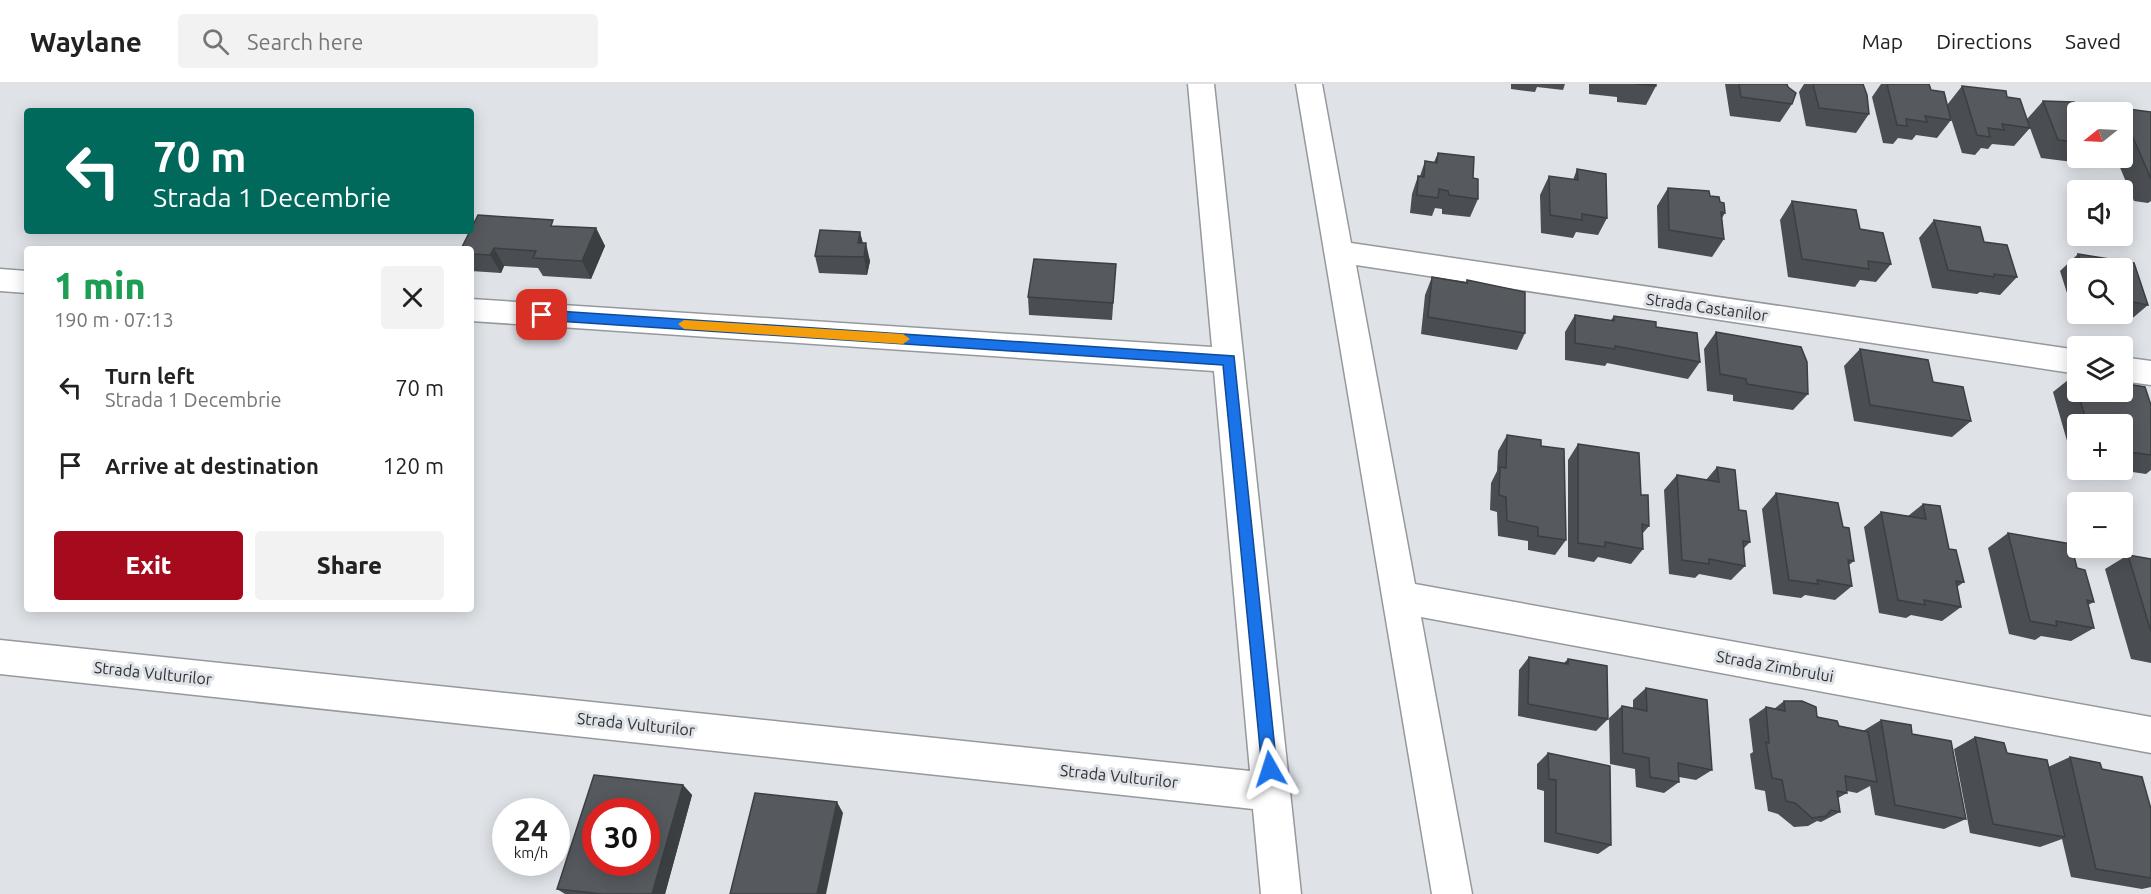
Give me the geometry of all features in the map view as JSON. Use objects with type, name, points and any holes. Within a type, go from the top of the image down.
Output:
[{"type":"street","points":[[1201,84],[1281,894]]},
{"type":"street","points":[[1309,84],[1452,894]]},
{"type":"street","name":"Strada Castanilor","points":[[1337,252],[2067,360]]},
{"type":"street","points":[[0,280],[24,282]]},
{"type":"street","points":[[474,310],[1229,360]]},
{"type":"street","points":[[2133,371],[2151,373]]},
{"type":"street","name":"Strada Zimbrului","points":[[1400,597],[2151,735]]},
{"type":"street","name":"Strada Vulturilor","points":[[0,657],[1272,792]]},
{"type":"building","points":[[1739,84],[1787,84],[1796,93],[1792,104],[1741,97]]},
{"type":"building","points":[[1813,84],[1863,84],[1869,114],[1819,108]]},
{"type":"building","points":[[1887,84],[1929,84],[1931,90],[1944,92],[1951,120],[1925,116],[1927,122],[1906,119],[1907,126],[1897,125]]},
{"type":"building","points":[[1962,86],[2006,91],[2007,97],[2020,99],[2030,128],[2002,124],[2004,130],[1988,128],[1990,137],[1977,135]]},
{"type":"building","points":[[2043,101],[2074,102],[2067,102],[2067,141],[2058,140]]},
{"type":"building","points":[[2133,110],[2151,112],[2151,179],[2133,137]]},
{"type":"building","points":[[1438,153],[1474,157],[1473,178],[1478,179],[1478,199],[1449,195],[1448,191],[1439,189],[1438,198],[1417,195],[1418,176],[1424,177],[1425,161],[1437,163]]},
{"type":"building","points":[[1577,169],[1606,174],[1607,218],[1582,214],[1582,220],[1550,215],[1549,176],[1578,180]]},
{"type":"building","points":[[1668,188],[1709,191],[1710,196],[1719,197],[1720,202],[1724,203],[1725,213],[1721,212],[1724,239],[1669,230]]},
{"type":"building","points":[[1792,201],[1856,210],[1860,229],[1883,233],[1891,264],[1868,261],[1869,269],[1802,259]]},
{"type":"building","points":[[478,215],[553,220],[551,226],[596,228],[582,261],[533,258],[536,251],[494,248],[490,255],[474,254],[474,246],[462,246],[468,234],[474,234],[474,223]]},
{"type":"building","points":[[1934,220],[1980,227],[1984,242],[2007,245],[2017,277],[1994,274],[1994,277],[1948,270]]},
{"type":"building","points":[[820,230],[860,232],[858,243],[866,243],[864,257],[815,256]]},
{"type":"building","points":[[2078,254],[2103,258],[2079,258]]},
{"type":"building","points":[[1034,259],[1116,264],[1113,303],[1028,297]]},
{"type":"building","points":[[2133,263],[2134,263],[2148,305],[2133,302]]},
{"type":"building","points":[[1432,277],[1467,283],[1467,280],[1525,292],[1525,333],[1428,317]]},
{"type":"building","points":[[1575,315],[1614,321],[1614,316],[1656,322],[1656,327],[1697,333],[1700,362],[1615,346],[1615,349],[1575,343]]},
{"type":"building","points":[[1716,332],[1801,347],[1807,362],[1808,394],[1747,384],[1746,379],[1720,374]]},
{"type":"building","points":[[1860,349],[1928,360],[1933,382],[1963,387],[1971,421],[1870,405]]},
{"type":"building","points":[[2133,385],[2145,387],[2151,405],[2151,455],[2133,453],[2133,414],[2084,414],[2081,402],[2133,402]]},
{"type":"building","points":[[1507,435],[1541,440],[1541,446],[1564,449],[1566,540],[1538,536],[1538,527],[1507,521],[1506,497],[1499,495],[1500,467],[1506,468]]},
{"type":"building","points":[[1578,444],[1639,453],[1641,495],[1648,495],[1649,526],[1642,524],[1643,549],[1605,542],[1605,547],[1578,543]]},
{"type":"building","points":[[1717,467],[1735,470],[1739,510],[1746,511],[1750,542],[1743,541],[1745,566],[1709,559],[1709,564],[1682,560],[1677,475],[1719,482]]},
{"type":"building","points":[[1776,493],[1838,503],[1843,527],[1849,528],[1854,561],[1848,560],[1852,586],[1817,580],[1818,584],[1789,580]]},
{"type":"building","points":[[1923,504],[1940,506],[1949,549],[1956,550],[1964,582],[1956,581],[1961,607],[1924,600],[1925,605],[1898,600],[1881,512],[1926,519]]},
{"type":"building","points":[[2008,533],[2067,543],[2067,558],[2074,558],[2077,568],[2085,570],[2094,602],[2087,600],[2094,628],[2056,621],[2057,626],[2030,621]]},
{"type":"building","points":[[2133,556],[2151,559],[2151,632],[2129,558],[2133,558]]},
{"type":"building","points":[[1529,657],[1568,664],[1568,659],[1607,666],[1608,719],[1528,704]]},
{"type":"building","points":[[1646,688],[1707,700],[1712,770],[1678,763],[1679,782],[1650,777],[1649,758],[1623,753],[1622,706],[1647,711]]},
{"type":"building","points":[[1784,701],[1802,701],[1816,707],[1817,717],[1837,721],[1839,726],[1868,732],[1877,782],[1845,776],[1847,793],[1837,791],[1840,812],[1831,810],[1826,816],[1812,818],[1795,803],[1786,801],[1782,780],[1772,778],[1766,742],[1769,743],[1766,707],[1785,711]]},
{"type":"building","points":[[1881,720],[1911,725],[1912,734],[1951,741],[1966,819],[1895,805]]},
{"type":"building","points":[[1975,737],[2004,743],[2007,753],[2047,760],[2065,837],[1993,824]]},
{"type":"building","points":[[1548,753],[1610,766],[1611,845],[1556,833],[1556,780],[1549,779]]},
{"type":"building","points":[[2070,757],[2100,763],[2102,769],[2142,777],[2151,809],[2151,878],[2096,869]]},
{"type":"building","points":[[594,775],[683,785],[660,866],[660,798],[587,798]]},
{"type":"building","points":[[755,793],[837,802],[817,894],[730,894]]},
{"type":"building","points":[[582,812],[582,876],[657,876],[652,894],[602,894],[557,889],[561,876],[570,876],[570,849]]},
{"type":"slow traffic","points":[[684,324],[903,339]]},
{"type":"route","points":[[542,315],[1229,360],[1270,769]]}]
